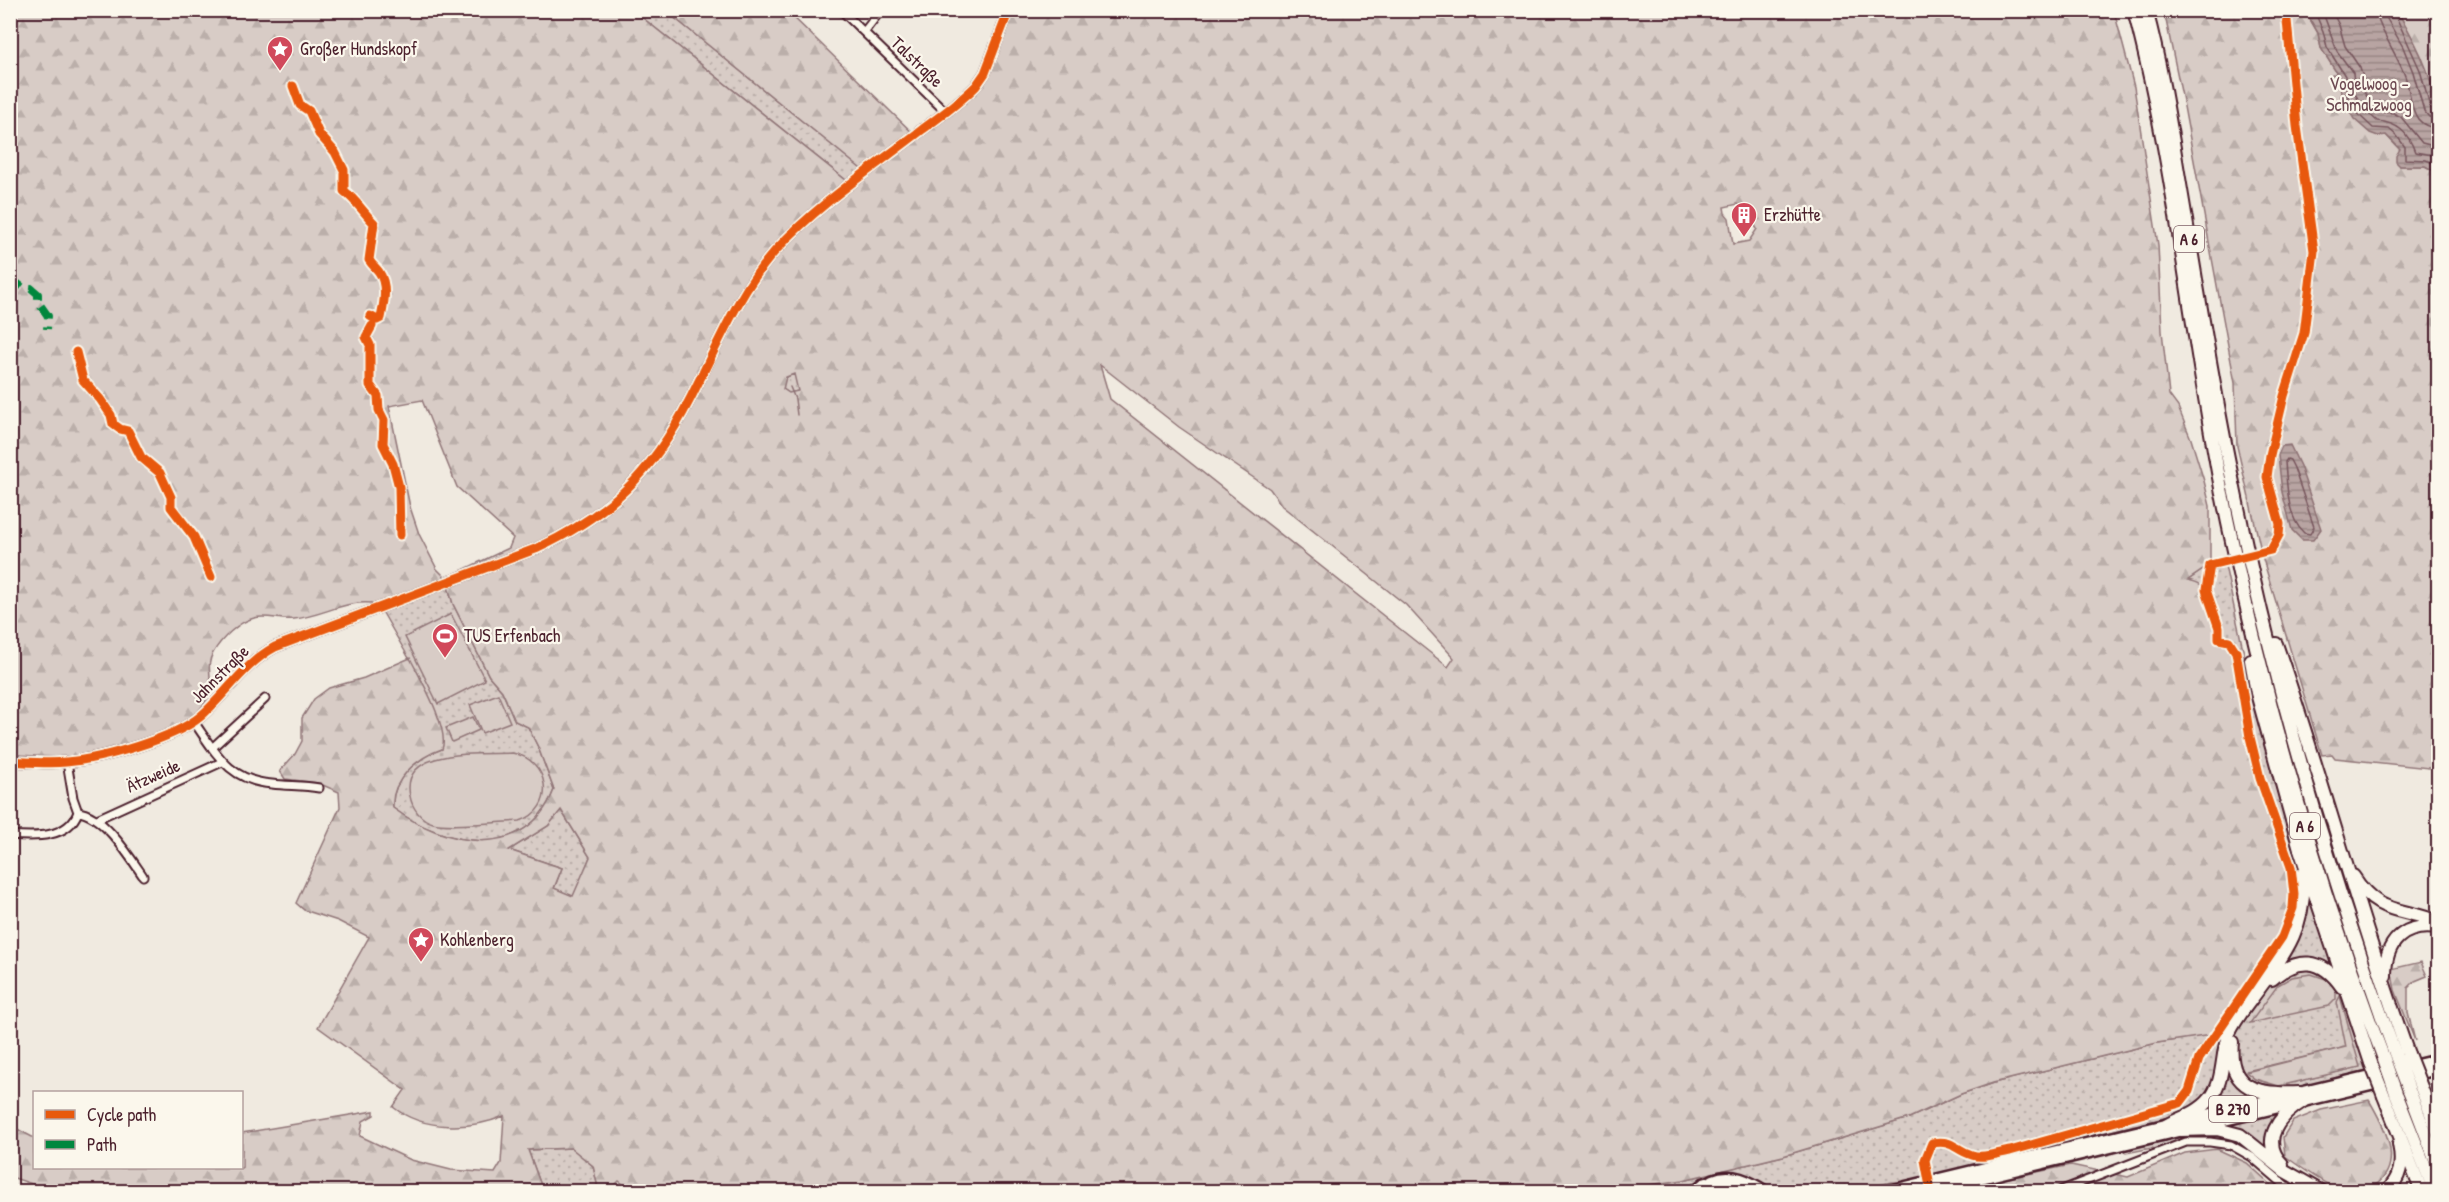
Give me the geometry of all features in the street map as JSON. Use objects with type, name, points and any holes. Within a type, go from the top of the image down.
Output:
[{"type":"highway","name":"A 6","points":[[2134,10],[2157,115],[2215,454],[2262,671],[2335,924],[2396,1056]]},
{"type":"highway","name":"A 6","points":[[2146,10],[2170,126],[2225,444],[2261,610],[2316,815],[2347,917],[2396,1056],[2439,1166]]},
{"type":"highway","points":[[2243,588],[2247,632],[2257,693],[2300,849],[2371,1063],[2422,1191]]},
{"type":"highway","name":"A 6","points":[[2261,610],[2271,631],[2299,711],[2385,989]]},
{"type":"highway","name":"B 270","points":[[2167,1125],[2192,1113],[2210,1100],[2218,1084],[2230,1030],[2286,953],[2296,933],[2303,906],[2304,890],[2300,849]]},
{"type":"highway","name":"A 6","points":[[2344,861],[2360,887],[2374,901],[2388,909],[2439,922]]},
{"type":"highway","points":[[2439,928],[2425,926],[2406,931],[2391,945],[2385,961],[2385,989],[2396,1056],[2409,1090],[2430,1112],[2439,1126]]},
{"type":"highway","points":[[2301,1097],[2258,1092],[2237,1076],[2232,1065],[2232,1043],[2240,1020],[2271,980],[2281,971],[2290,965],[2308,963],[2318,965],[2331,973],[2341,986],[2356,1017]]},
{"type":"highway","name":"B 270","points":[[1885,1191],[1920,1188],[2181,1130],[2437,1062]]},
{"type":"highway","name":"A 6","points":[[2409,1090],[2435,1191]]},
{"type":"highway","name":"B 270","points":[[1941,1183],[2167,1125],[2301,1097]]},
{"type":"highway","name":"B 270","points":[[2301,1097],[2276,1124],[2272,1138],[2274,1151],[2280,1162],[2287,1168],[2330,1191]]},
{"type":"highway","points":[[2430,1112],[2439,1132]]},
{"type":"highway","points":[[2386,1191],[2397,1178],[2401,1165],[2396,1128]]},
{"type":"highway","points":[[2181,1130],[2217,1129],[2240,1135],[2285,1171],[2322,1191]]},
{"type":"highway","points":[[1713,1180],[1719,1177],[1736,1177],[1766,1191]]},
{"type":"highway","points":[[1713,1180],[1729,1183],[1738,1191]]},
{"type":"street","name":"Talstraße","points":[[841,10],[946,112]]},
{"type":"street","points":[[864,32],[881,10]]},
{"type":"street","name":"Jahnstraße","points":[[10,761],[67,762],[146,743],[179,731],[194,722],[254,661],[275,646],[447,583],[555,540],[590,520],[632,485],[655,458],[676,426],[738,304],[771,255],[828,204],[970,92],[982,78],[1009,10]]},
{"type":"street","points":[[212,748],[265,699]]},
{"type":"street","points":[[194,722],[222,762],[242,776],[256,782],[319,788]]},
{"type":"street","points":[[67,762],[73,798],[78,812]]},
{"type":"street","name":"Ätzweide","points":[[96,819],[222,762]]},
{"type":"street","points":[[78,812],[87,813],[96,819],[143,876]]},
{"type":"street","points":[[10,835],[36,836],[54,833],[72,822],[78,812]]},
{"type":"street","points":[[2057,1191],[2186,1142],[2231,1145],[2252,1157],[2292,1191]]},
{"type":"street","points":[[1692,1191],[1703,1183],[1713,1180]]},
{"type":"green space","points":[[11,11],[634,11],[851,184],[866,173],[666,11],[787,11],[919,139],[958,109],[986,78],[1013,11],[2114,11],[2134,87],[2158,245],[2162,331],[2169,395],[2178,407],[2191,439],[2210,506],[2210,565],[2188,580],[2198,583],[2205,589],[2214,610],[2219,638],[2229,641],[2236,652],[2257,765],[2286,850],[2291,871],[2292,892],[2290,914],[2282,937],[2218,1034],[2157,1043],[1993,1083],[1961,1094],[1909,1118],[1783,1156],[1621,1192],[633,1192],[619,1181],[609,1191],[599,1192],[593,1166],[571,1148],[528,1150],[543,1191],[56,1192],[11,1177],[10,1125],[33,1137],[33,1169],[243,1169],[243,1133],[374,1111],[374,1115],[363,1121],[360,1136],[411,1160],[451,1170],[495,1173],[501,1163],[504,1116],[477,1124],[447,1126],[405,1115],[393,1107],[405,1090],[318,1027],[369,937],[338,921],[304,910],[296,903],[340,807],[339,792],[318,783],[285,779],[280,771],[295,754],[302,741],[302,718],[314,699],[329,688],[364,678],[410,658],[438,717],[442,729],[442,749],[424,758],[407,771],[396,788],[393,808],[413,821],[436,831],[459,838],[482,841],[504,838],[524,829],[541,813],[554,790],[528,727],[515,721],[502,691],[489,676],[453,604],[447,583],[378,604],[356,603],[294,619],[264,617],[248,620],[231,632],[213,653],[209,666],[208,695],[197,712],[187,720],[155,734],[118,746],[70,756],[11,754]],"holes":[[[1738,204],[1747,212],[1757,229],[1749,241],[1733,244],[1729,218],[1724,207]],[[1100,365],[1179,427],[1270,489],[1282,506],[1406,605],[1454,658],[1448,667],[1110,399]],[[794,374],[798,391],[789,393],[783,389],[786,377]],[[422,400],[457,487],[513,538],[509,548],[446,578],[437,569],[419,534],[410,507],[389,406]],[[561,810],[590,857],[573,896],[554,888],[562,868],[509,850],[548,826]]]},
{"type":"green space","points":[[634,11],[666,11],[867,173],[851,184]]},
{"type":"green space","points":[[2164,11],[2308,11],[2318,33],[2321,48],[2340,78],[2341,90],[2378,136],[2386,135],[2400,150],[2400,166],[2425,166],[2438,173],[2438,769],[2335,758],[2332,754],[2322,755],[2263,559],[2237,446],[2235,383]]},
{"type":"green space","points":[[2397,11],[2438,11],[2438,118],[2422,63]]},
{"type":"green space","points":[[794,374],[798,391],[789,393],[783,389],[783,383],[786,378]]},
{"type":"green space","points":[[2224,561],[2253,696],[2274,781],[2297,857],[2302,890],[2294,932],[2235,1016],[2207,1099],[2180,1114],[1906,1182],[1892,1182],[1853,1191],[1621,1192],[1783,1156],[1909,1118],[1961,1094],[1993,1083],[2157,1043],[2218,1033],[2281,939],[2293,909],[2294,892],[2289,859],[2256,762],[2236,652],[2219,639],[2219,628],[2187,581],[2210,565]]},
{"type":"green space","points":[[447,583],[453,604],[489,676],[502,691],[515,721],[528,727],[554,790],[541,813],[524,829],[504,838],[482,841],[459,838],[413,821],[393,808],[396,788],[407,771],[424,758],[442,749],[422,681],[379,606]]},
{"type":"green space","name":"TUS Erfenbach","points":[[451,614],[485,680],[438,704],[405,637]]},
{"type":"green space","points":[[498,694],[510,722],[482,733],[470,705]]},
{"type":"green space","points":[[473,717],[479,730],[452,742],[446,728]]},
{"type":"green space","points":[[512,753],[525,757],[541,774],[544,796],[540,806],[532,815],[520,821],[451,825],[429,821],[415,809],[410,796],[410,780],[417,768],[446,756]]},
{"type":"green space","points":[[561,810],[590,857],[574,897],[554,889],[562,868],[509,850],[548,826]]},
{"type":"green space","points":[[2307,884],[2336,971],[2284,964]]},
{"type":"green space","points":[[2421,962],[2427,976],[2415,981],[2408,988],[2408,1013],[2415,1041],[2395,990],[2391,969]]},
{"type":"green space","points":[[2300,967],[2325,973],[2340,991],[2367,1070],[2304,1086],[2272,1089],[2252,1081],[2240,1070],[2234,1056],[2235,1041],[2240,1025],[2260,995],[2282,975]],"holes":[[[2340,997],[2359,1067],[2279,1086],[2255,1079],[2247,1071],[2346,1047]]]},
{"type":"green space","points":[[2311,974],[2326,979],[2336,989],[2336,999],[2329,1006],[2250,1023],[2278,985],[2292,977]]},
{"type":"green space","points":[[2340,996],[2360,1067],[2279,1086],[2255,1079],[2246,1072],[2346,1047],[2337,1002]]},
{"type":"green space","points":[[2225,1064],[2263,1097],[2201,1113]]},
{"type":"green space","points":[[2369,1100],[2385,1131],[2390,1154],[2390,1165],[2385,1175],[2374,1186],[2359,1192],[2350,1193],[2339,1190],[2285,1156],[2283,1137],[2293,1121],[2321,1110]]},
{"type":"green space","points":[[2287,1109],[2270,1153],[2215,1126]]},
{"type":"green space","points":[[2197,1133],[2235,1136],[2273,1166],[2270,1169],[2242,1148],[2217,1140],[2190,1141],[2157,1150],[2152,1148],[2126,1153],[2122,1151]]},
{"type":"green space","points":[[572,1148],[593,1166],[599,1191],[543,1191],[528,1150]]},
{"type":"green space","points":[[2217,1149],[2247,1163],[2278,1191],[1941,1192],[2071,1165],[2128,1177],[2185,1153]]},
{"type":"water","points":[[2308,11],[2397,11],[2412,36],[2434,91],[2438,120],[2438,173],[2425,166],[2400,166],[2396,162],[2396,156],[2400,149],[2386,135],[2378,136],[2370,133],[2354,119],[2341,97],[2340,78],[2321,48],[2318,33]]},
{"type":"water","points":[[2290,445],[2300,466],[2321,529],[2313,540],[2302,540],[2292,530],[2282,492],[2278,455],[2282,446]]},
{"type":"waterway","points":[[2328,78],[2337,72]]},
{"type":"waterway","points":[[790,387],[795,399],[797,415]]},
{"type":"marked path","points":[[10,278],[22,287],[31,288],[38,294],[38,302],[48,316],[47,329]]},
{"type":"cycle path","points":[[10,761],[52,763],[81,760],[156,740],[201,716],[254,661],[275,647],[538,548],[592,517],[634,481],[668,437],[684,412],[732,314],[752,281],[776,250],[828,202],[950,109],[976,86],[985,73],[1009,10]]},
{"type":"cycle path","points":[[1931,1192],[1925,1160],[1932,1143],[1945,1142],[1976,1156],[1991,1155],[2180,1103],[2189,1091],[2199,1059],[2282,937],[2293,908],[2291,867],[2260,778],[2250,737],[2236,652],[2229,641],[2219,639],[2219,628],[2206,590],[2210,565],[2271,550],[2279,535],[2280,524],[2267,477],[2284,396],[2304,333],[2314,251],[2297,126],[2286,10]]},
{"type":"cycle path","points":[[293,86],[300,105],[309,111],[319,134],[335,152],[344,170],[344,191],[374,223],[369,260],[382,277],[385,294],[381,318],[377,320],[370,316]]},
{"type":"cycle path","points":[[372,326],[366,337],[370,345],[370,385],[378,396],[379,410],[384,420],[383,444],[393,464],[399,487],[400,535]]},
{"type":"cycle path","points":[[76,352],[83,380],[111,415],[113,424],[128,431],[141,457],[160,473],[171,497],[171,507],[194,537],[211,577]]},
{"type":"place","name":"Großer Hundskopf","points":[[280,72]]},
{"type":"place","name":"Erzhütte","points":[[1744,238]]},
{"type":"place","name":"TUS Erfenbach","points":[[445,659]]},
{"type":"place","name":"Kohlenberg","points":[[421,963]]},
{"type":"park label","name":"Vogelwoog - Schmalzwoog","points":[[2369,94]]}]
